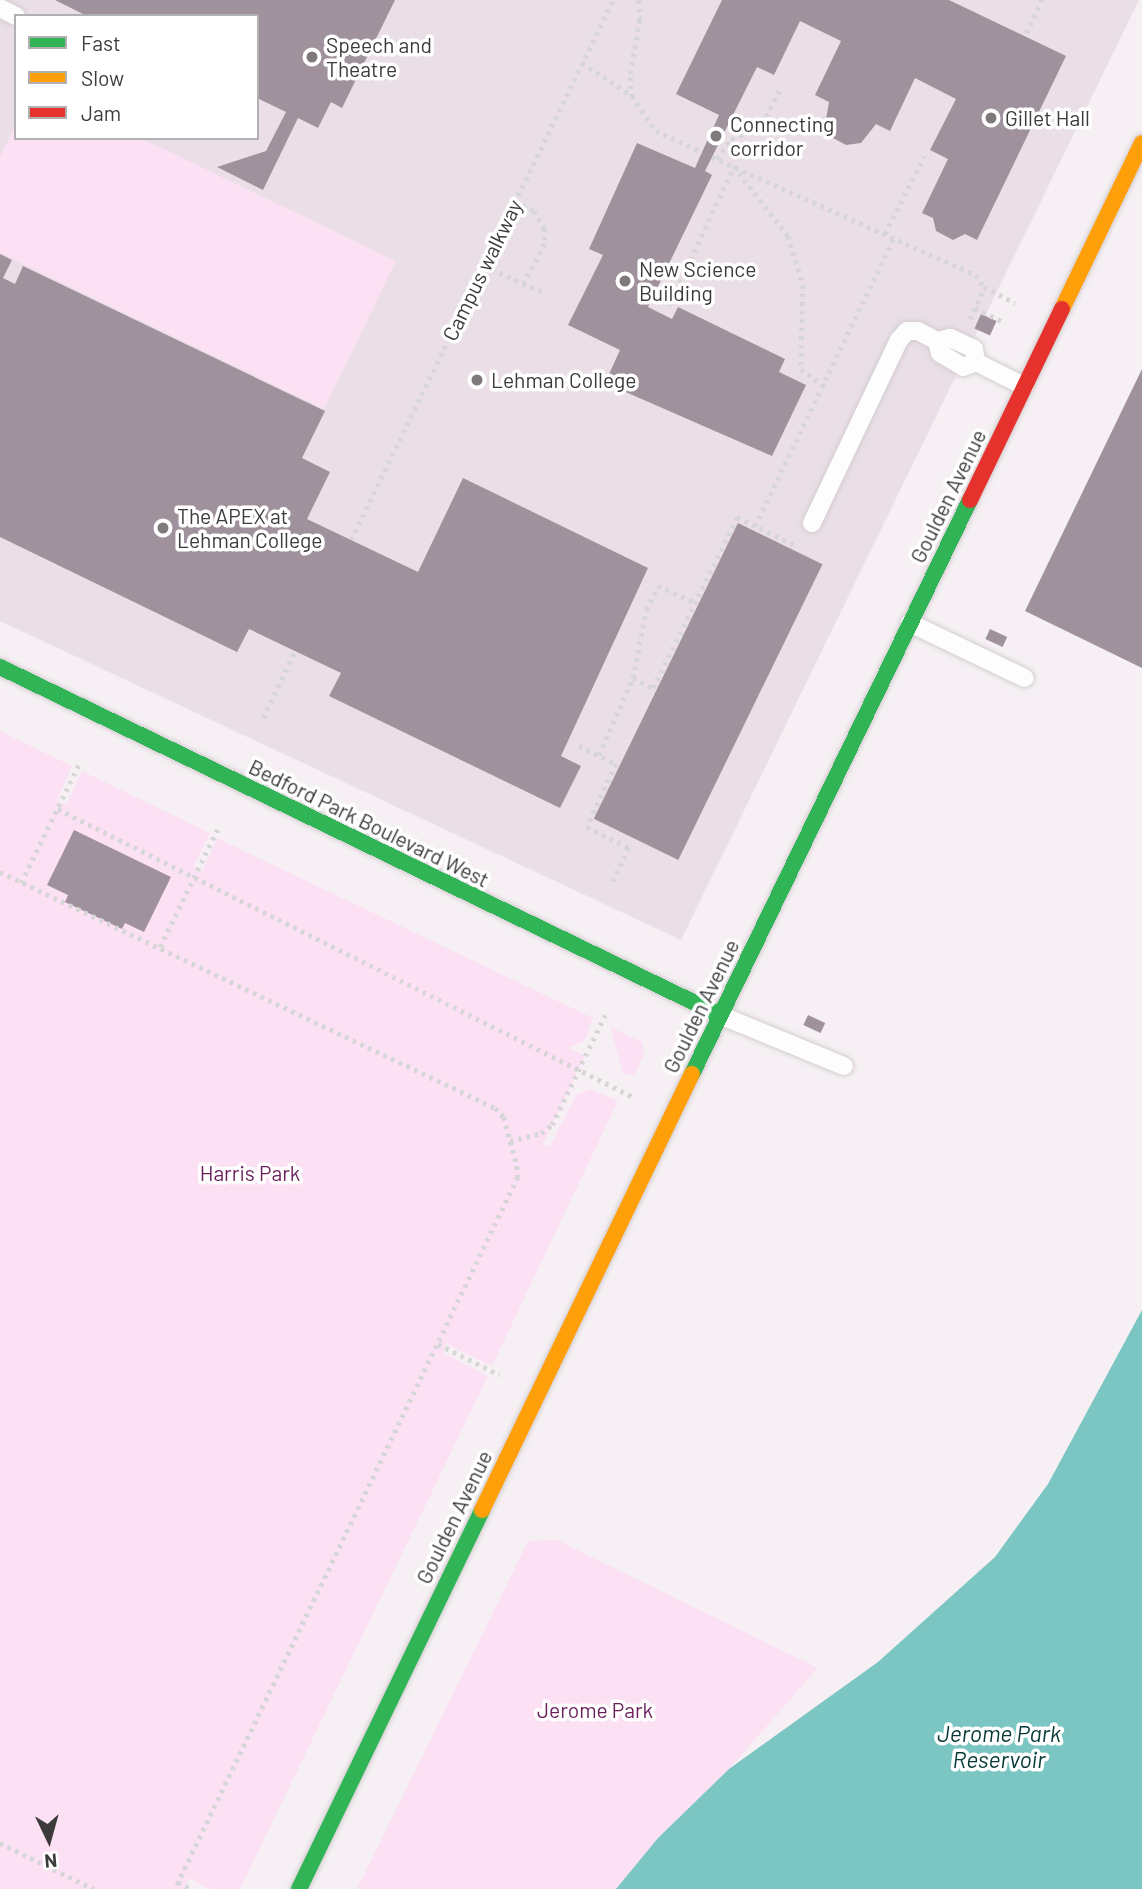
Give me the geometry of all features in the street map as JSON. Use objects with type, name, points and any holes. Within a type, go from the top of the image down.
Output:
[{"type":"street","name":"Goulden Avenue","points":[[299,1889],[1142,143]]},
{"type":"street","name":"Bedford Park Boulevard West","points":[[0,667],[720,1015]]},
{"type":"lane","points":[[812,523],[899,340],[907,331],[918,331],[937,341],[950,338],[959,342],[974,349],[976,362]]},
{"type":"lane","points":[[937,341],[940,354],[963,367],[976,362],[1024,386]]},
{"type":"lane","points":[[910,623],[1025,678]]},
{"type":"lane","points":[[720,1015],[844,1066]]},
{"type":"path","name":"Campus walkway","points":[[351,540],[613,0]]},
{"type":"path","points":[[632,96],[630,77],[638,39],[639,0]]},
{"type":"path","points":[[1026,33],[1042,0]]},
{"type":"path","points":[[582,63],[632,96],[656,131],[702,152]]},
{"type":"path","points":[[779,90],[762,124],[731,140],[714,158],[976,275],[984,287],[1015,303]]},
{"type":"path","points":[[885,234],[924,156]]},
{"type":"path","points":[[668,306],[734,166]]},
{"type":"path","points":[[734,166],[788,236],[803,285],[801,369],[824,386]]},
{"type":"path","points":[[515,202],[534,211],[544,228],[545,244],[524,283]]},
{"type":"path","points":[[755,526],[893,239]]},
{"type":"path","points":[[484,266],[545,293]]},
{"type":"path","points":[[959,342],[984,287]]},
{"type":"path","points":[[975,308],[1006,323]]},
{"type":"path","points":[[633,678],[653,688],[737,517],[802,549]]},
{"type":"path","points":[[599,755],[633,678],[646,610],[658,586],[696,603]]},
{"type":"path","points":[[263,718],[295,651]]},
{"type":"path","points":[[579,746],[616,764],[587,827],[629,848],[611,885]]},
{"type":"path","points":[[21,883],[80,762]]},
{"type":"path","points":[[58,809],[635,1098]]},
{"type":"path","points":[[160,947],[218,828]]},
{"type":"path","points":[[0,872],[495,1108],[504,1117],[518,1177],[175,1889]]},
{"type":"path","points":[[510,1141],[541,1133],[552,1125],[605,1016]]},
{"type":"path","points":[[438,1344],[500,1375]]},
{"type":"path","points":[[0,1843],[94,1889]]},
{"type":"path","points":[[178,1882],[191,1889]]},
{"type":"shaded area","name":"Lehman College","points":[[0,0],[1139,0],[681,940],[0,621]]},
{"type":"green space","points":[[14,129],[14,140],[145,140],[396,261],[324,409],[0,253],[0,157]]},
{"type":"green space","name":"Harris Park","points":[[0,731],[72,766],[57,800],[66,805],[82,771],[210,833],[194,866],[202,871],[217,838],[593,1018],[584,1041],[568,1048],[585,1056],[543,1144],[550,1146],[576,1095],[590,1089],[618,1101],[492,1366],[446,1344],[443,1353],[488,1376],[240,1889],[209,1889],[189,1878],[184,1889],[0,1889]]},
{"type":"green space","points":[[610,1027],[642,1042],[644,1054],[634,1076],[623,1073]]},
{"type":"green space","name":"Jerome Park","points":[[557,1540],[818,1668],[729,1769],[658,1838],[616,1889],[357,1889],[528,1541]]},
{"type":"water","name":"Jerome Park Reservoir","points":[[1142,1310],[1142,1889],[616,1889],[658,1838],[729,1769],[878,1662],[995,1557],[1048,1484]]},
{"type":"building","name":"Speech and Theatre","points":[[55,0],[395,0],[342,108],[331,102],[318,128],[298,118],[263,190],[217,167],[266,151],[286,112],[259,99],[259,14],[83,14]]},
{"type":"building","points":[[722,0],[949,0],[1066,56],[977,240],[965,234],[953,240],[936,231],[933,218],[922,213],[948,159],[930,150],[956,99],[915,78],[890,131],[876,124],[861,143],[846,145],[833,138],[825,125],[829,102],[815,95],[841,41],[800,21],[774,75],[757,67],[705,171],[712,175],[648,307],[672,319],[678,307],[785,359],[779,372],[806,385],[772,456],[605,383],[620,350],[568,325],[603,255],[589,249],[637,143],[695,168],[719,115],[676,94]]},
{"type":"building","name":"The APEX at Lehman College","points":[[0,254],[12,260],[3,278],[15,284],[23,266],[325,411],[302,458],[330,472],[307,519],[418,572],[463,478],[648,568],[561,756],[581,766],[560,808],[329,696],[341,673],[249,629],[237,652],[0,537]]},
{"type":"building","points":[[981,314],[997,321],[990,336],[974,329]]},
{"type":"building","points":[[1142,369],[1142,668],[1025,611]]},
{"type":"building","points":[[738,523],[822,564],[678,860],[594,819]]},
{"type":"building","points":[[990,629],[1007,637],[1003,647],[985,639]]},
{"type":"building","points":[[74,830],[171,877],[144,932],[125,923],[122,929],[65,902],[68,895],[47,885]]},
{"type":"building","points":[[808,1015],[825,1023],[821,1033],[803,1025]]},
{"type":"traffic: fast","points":[[692,1074],[970,500]]},
{"type":"traffic: fast","points":[[0,667],[720,1015]]},
{"type":"traffic: fast","points":[[299,1889],[482,1510]]},
{"type":"traffic: slow","points":[[1062,309],[1142,143]]},
{"type":"traffic: slow","points":[[482,1510],[692,1074]]},
{"type":"traffic: jam","points":[[970,500],[1062,309]]},
{"type":"place","name":"Speech and Theatre","points":[[312,57]]},
{"type":"place","name":"Gillet Hall","points":[[991,118]]},
{"type":"place","name":"Connecting corridor","points":[[716,136]]},
{"type":"place","name":"New Science Building","points":[[625,281]]},
{"type":"place","name":"Lehman College","points":[[477,380]]},
{"type":"place","name":"The APEX at Lehman College","points":[[163,528]]}]
